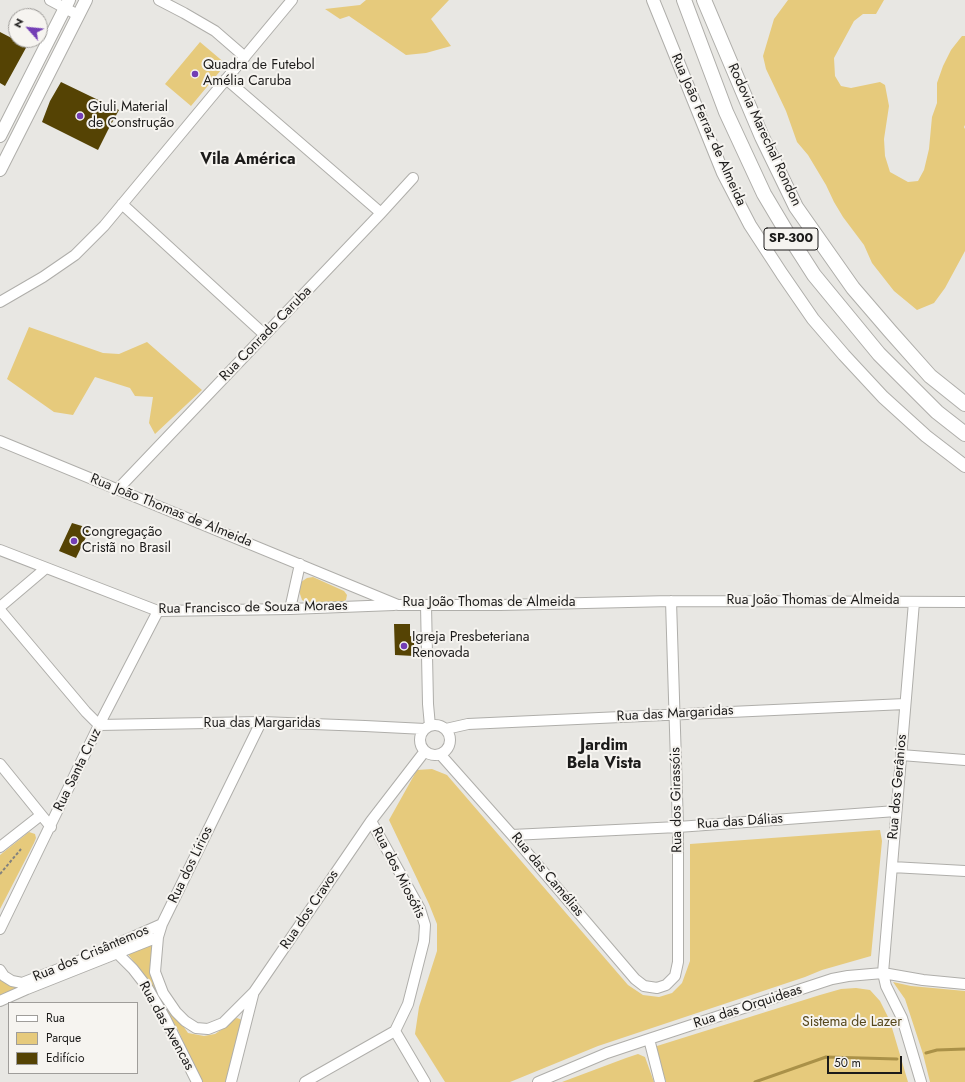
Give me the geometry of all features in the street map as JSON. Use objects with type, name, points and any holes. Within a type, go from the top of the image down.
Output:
[{"type":"highway","name":"Rodovia Marechal Rondon","points":[[684,0],[726,112],[764,194],[814,276],[879,354],[937,412],[965,434]]},
{"type":"highway","name":"Rodovia Marechal Rondon","points":[[704,0],[762,137],[796,207],[853,288],[880,320],[930,376],[965,404]]},
{"type":"main road","points":[[0,170],[86,0]]},
{"type":"main road","name":"Rua João Ferraz de Almeida","points":[[652,0],[723,173],[750,225],[782,274],[814,319],[844,355],[883,397],[926,436],[965,466]]},
{"type":"main road","points":[[0,136],[67,4]]},
{"type":"street","points":[[50,0],[67,4],[78,15]]},
{"type":"street","points":[[159,0],[215,31],[245,57]]},
{"type":"street","points":[[0,302],[43,277],[75,255],[104,226],[292,0]]},
{"type":"street","points":[[226,79],[381,213]]},
{"type":"street","name":"Rua Conrado Caruba","points":[[118,489],[413,178]]},
{"type":"street","points":[[122,204],[265,335]]},
{"type":"street","name":"Rua João Thomas de Almeida","points":[[0,440],[398,605],[500,605],[671,601],[965,602]]},
{"type":"street","name":"Rua Francisco de Souza Moraes","points":[[0,550],[158,611],[290,609],[398,605]]},
{"type":"street","points":[[290,609],[300,564]]},
{"type":"street","points":[[46,568],[0,609],[99,726]]},
{"type":"street","name":"Rua dos Girassóis","points":[[657,988],[666,985],[675,976],[678,962],[678,827],[671,601]]},
{"type":"street","name":"Rua dos Gerânios","points":[[883,973],[914,602]]},
{"type":"street","points":[[426,605],[427,727],[420,737],[420,742],[425,751],[433,755],[440,754],[445,751],[450,743],[450,738],[446,730],[438,725],[427,727]]},
{"type":"street","name":"Rua Santa Cruz","points":[[0,929],[99,726],[158,611]]},
{"type":"street","name":"Rua das Margaridas","points":[[446,730],[468,724],[905,704]]},
{"type":"street","name":"Rua das Margaridas","points":[[99,726],[261,722],[427,727]]},
{"type":"street","name":"Rua dos Lírios","points":[[176,1012],[163,993],[155,972],[158,937],[162,924],[261,722]]},
{"type":"street","name":"Rua dos Cravos","points":[[176,1012],[185,1021],[196,1028],[208,1029],[223,1023],[254,992],[371,820],[425,751]]},
{"type":"street","name":"Rua das Camélias","points":[[440,754],[512,835],[635,979],[644,986],[657,988]]},
{"type":"street","points":[[901,755],[965,760]]},
{"type":"street","points":[[0,764],[51,827]]},
{"type":"street","name":"Rua das Dálias","points":[[512,835],[678,827],[896,811]]},
{"type":"street","points":[[0,847],[41,815]]},
{"type":"street","name":"Rua dos Miosótis","points":[[371,820],[420,909],[425,925],[424,941],[408,1004],[395,1031]]},
{"type":"street","points":[[892,867],[965,871]]},
{"type":"street","name":"Rua dos Crisântemos","points":[[0,970],[4,976],[12,981],[22,983],[74,963],[162,924]]},
{"type":"street","name":"Rua dos Crisântemos","points":[[0,1001],[158,937]]},
{"type":"street","name":"Rua das Avencas","points":[[117,953],[133,969],[147,987],[165,1018],[197,1082]]},
{"type":"street","points":[[883,973],[886,986],[902,1018],[921,1082]]},
{"type":"street","name":"Rua das Orquideas","points":[[538,1082],[608,1053],[832,979],[883,973],[924,980],[965,984]]},
{"type":"street","points":[[231,1082],[254,992]]},
{"type":"street","points":[[305,1082],[395,1031],[425,1082]]},
{"type":"street","points":[[649,1039],[660,1082]]},
{"type":"path","points":[[0,874],[21,849]]},
{"type":"green space","points":[[366,0],[449,0],[431,19],[451,46],[426,53],[406,55],[349,16],[340,19],[325,9],[360,5]]},
{"type":"green space","points":[[788,0],[884,0],[876,14],[863,14],[854,21],[834,58],[835,76],[841,86],[851,88],[880,82],[885,85],[889,106],[884,139],[885,156],[890,172],[908,182],[918,181],[924,170],[929,149],[932,117],[937,103],[937,83],[951,50],[962,36],[965,36],[965,251],[945,288],[934,303],[917,310],[894,291],[872,263],[864,245],[843,217],[808,155],[797,142],[786,111],[766,69],[763,56],[774,19]]},
{"type":"green space","name":"Quadra de Futebol Amélia Caruba","points":[[200,42],[226,64],[191,106],[165,84]]},
{"type":"green space","points":[[29,327],[103,353],[119,354],[147,342],[202,390],[155,434],[149,423],[153,397],[135,396],[130,388],[95,377],[73,415],[54,412],[7,379]]},
{"type":"green space","points":[[313,577],[344,591],[347,595],[346,600],[342,602],[308,604],[302,600],[299,591],[301,582],[307,578]]},
{"type":"green space","points":[[432,769],[447,775],[628,985],[643,995],[659,997],[672,993],[682,983],[690,961],[690,844],[880,830],[882,841],[871,956],[822,970],[598,1046],[510,1082],[445,1082],[415,1034],[419,1007],[437,951],[437,924],[389,820],[417,770]]},
{"type":"green space","points":[[29,832],[35,834],[36,838],[0,909],[0,855]]},
{"type":"green space","points":[[154,943],[160,992],[188,1033],[204,1036],[215,1034],[234,1019],[237,1018],[242,1020],[227,1082],[201,1082],[177,1028],[145,976],[127,953]]},
{"type":"green space","points":[[0,979],[7,983],[19,989],[0,996]]},
{"type":"green space","name":"Sistema de Lazer","points":[[893,982],[911,986],[965,991],[965,1082],[930,1082],[923,1054],[905,999]]},
{"type":"green space","name":"Sistema de Lazer","points":[[856,988],[870,990],[880,1001],[890,1021],[908,1082],[666,1082],[656,1050],[657,1046],[820,995],[841,989]]},
{"type":"green space","points":[[638,1054],[645,1057],[654,1082],[562,1082],[626,1058]]},
{"type":"building","points":[[0,32],[8,36],[8,48],[26,48],[5,86],[0,83]]},
{"type":"building","name":"Giuli Material de Construção","points":[[61,82],[119,110],[98,150],[42,122],[50,101]]},
{"type":"building","name":"Congregação Cristã no Brasil","points":[[72,523],[82,526],[89,531],[76,558],[59,551]]},
{"type":"building","name":"Igreja Presbeteriana Renovada","points":[[394,624],[410,624],[410,636],[414,637],[414,656],[395,655]]},
{"type":"waterway","points":[[926,1053],[937,1050],[965,1049]]},
{"type":"waterway","points":[[755,1082],[826,1057],[897,1059]]},
{"type":"place","name":"Quadra de Futebol Amélia Caruba","points":[[195,74]]},
{"type":"place","name":"Giuli Material de Construção","points":[[80,116]]},
{"type":"place","name":"Congregação Cristã no Brasil","points":[[74,541]]},
{"type":"place","name":"Igreja Presbeteriana Renovada","points":[[404,646]]},
{"type":"district","name":"Vila América","points":[[248,160]]},
{"type":"district","name":"Jardim Bela Vista","points":[[604,755]]}]
